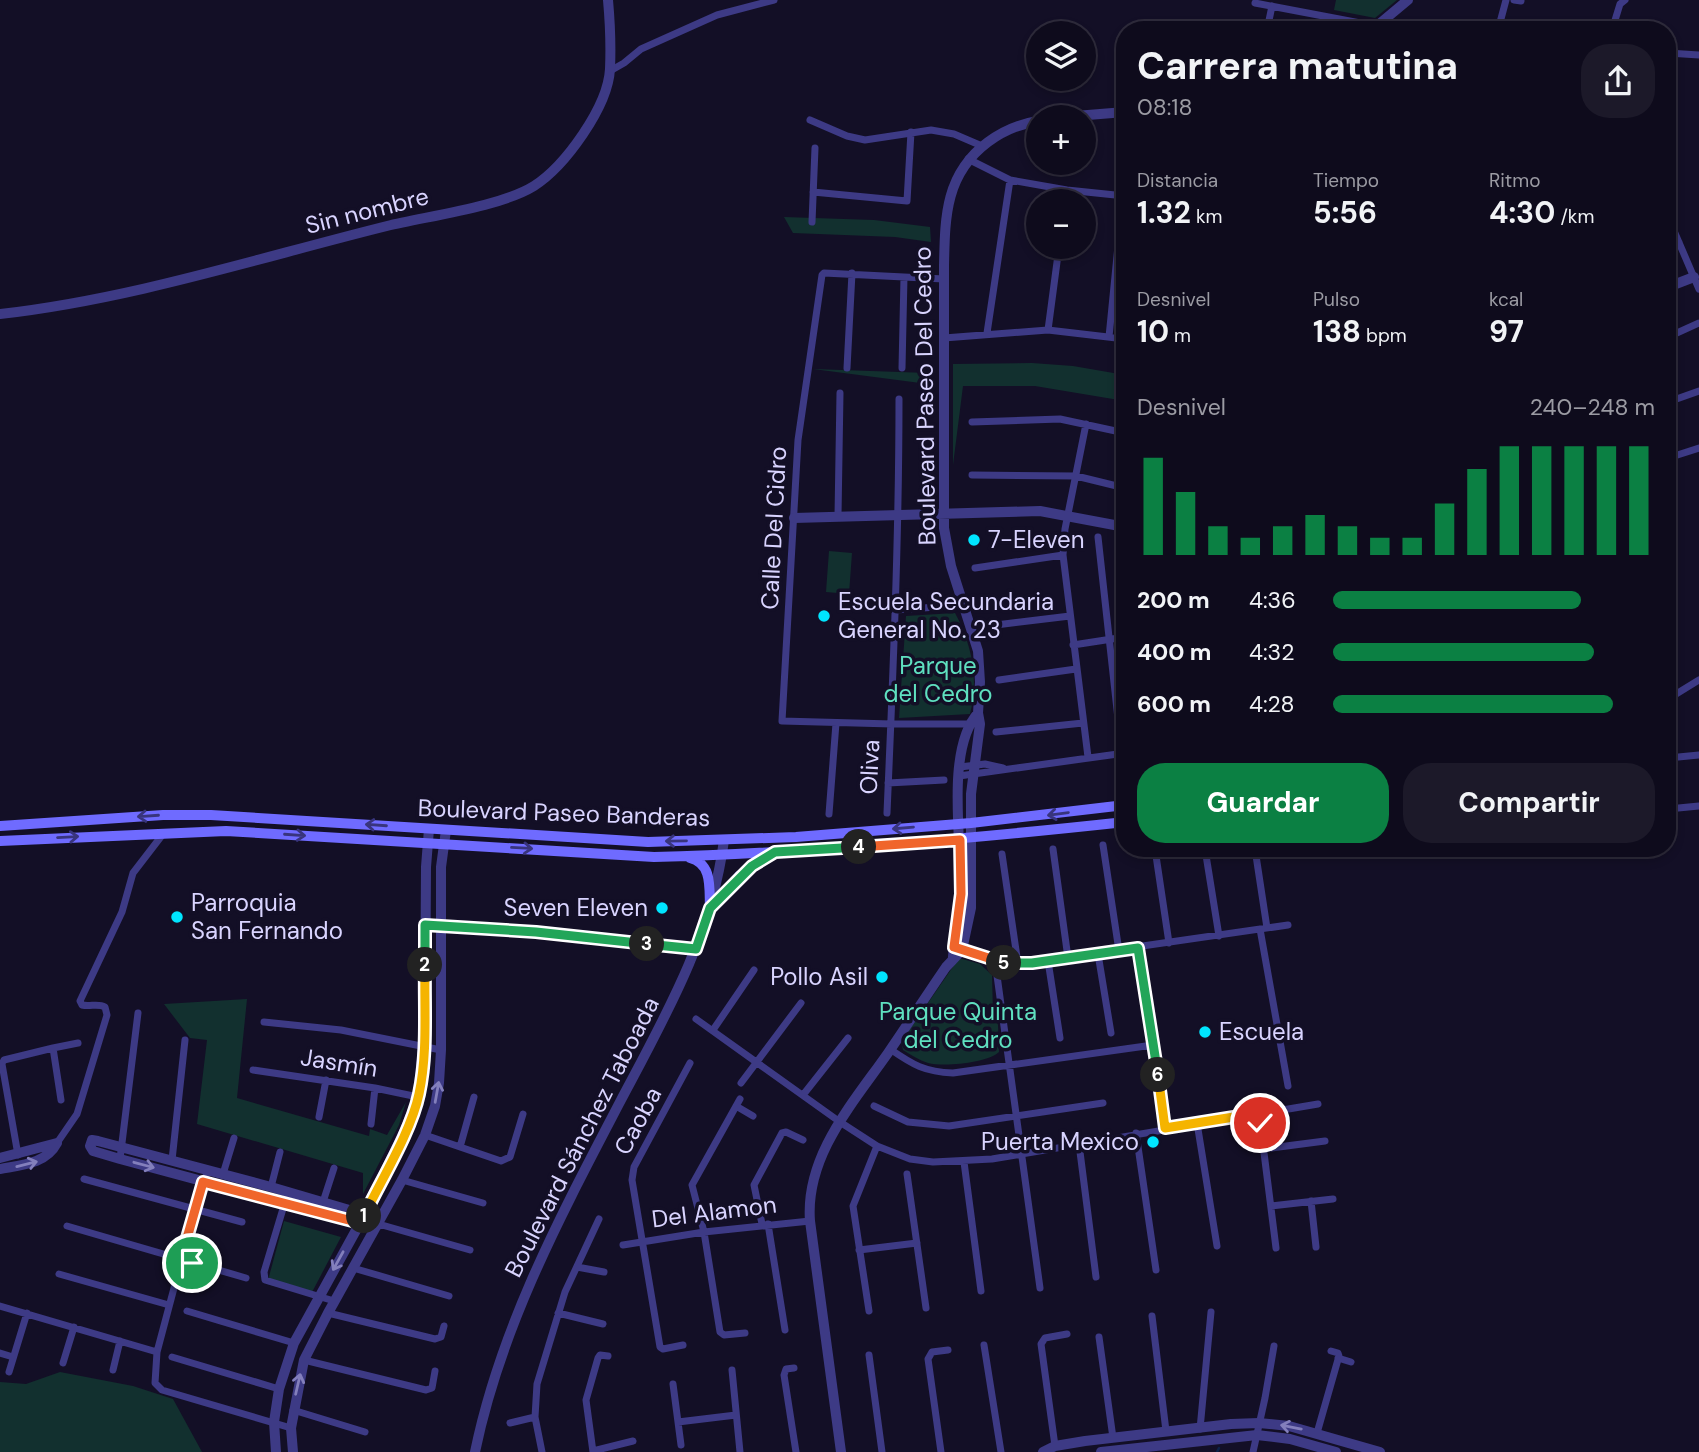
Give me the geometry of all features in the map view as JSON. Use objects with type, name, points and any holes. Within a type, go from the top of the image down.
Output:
[{"type":"main road","name":"Boulevard Paseo Banderas","points":[[0,826],[163,815],[211,815],[648,842],[796,837],[971,823],[1116,806]]},
{"type":"main road","name":"Boulevard Paseo Banderas","points":[[0,841],[235,832],[654,857],[966,839],[1116,823]]},
{"type":"main road","points":[[710,908],[739,876],[775,852]]},
{"type":"main road","points":[[685,856],[699,860],[705,868],[709,877],[710,908]]},
{"type":"street","name":"Sin nombre","points":[[0,314],[139,291],[510,197],[534,186],[570,153],[601,99],[610,71],[608,0]]},
{"type":"street","points":[[610,71],[641,49],[717,15],[774,0]]},
{"type":"street","points":[[1383,21],[1409,0]]},
{"type":"street","points":[[1500,21],[1506,0]]},
{"type":"street","points":[[1514,0],[1521,1]]},
{"type":"street","points":[[1615,21],[1620,4],[1625,0]]},
{"type":"street","points":[[1255,3],[1342,21]]},
{"type":"street","points":[[1269,21],[1272,6]]},
{"type":"street","points":[[1676,54],[1699,55]]},
{"type":"street","points":[[1096,114],[1116,113]]},
{"type":"street","points":[[810,120],[847,136],[865,140],[931,130],[954,134],[982,146]]},
{"type":"street","name":"Boulevard Paseo Del Cedro","points":[[976,720],[980,666],[975,639],[948,557],[943,514],[944,236],[953,184],[968,159],[1001,132],[1026,125]]},
{"type":"street","points":[[813,192],[907,201],[911,132]]},
{"type":"street","points":[[812,222],[815,148]]},
{"type":"street","points":[[968,159],[1010,180],[1061,189]]},
{"type":"street","points":[[987,333],[1010,180]]},
{"type":"street","points":[[1096,193],[1116,194]]},
{"type":"street","points":[[1676,235],[1699,289]]},
{"type":"street","points":[[1048,330],[1057,259]]},
{"type":"street","points":[[1109,337],[1116,271]]},
{"type":"street","points":[[847,368],[852,273]]},
{"type":"street","name":"Calle Del Cidro","points":[[944,279],[852,273],[822,275],[798,440],[782,721],[892,724],[976,720]]},
{"type":"street","points":[[902,368],[904,277]]},
{"type":"street","points":[[1676,285],[1694,277]]},
{"type":"street","points":[[1676,333],[1699,323]]},
{"type":"street","points":[[944,338],[1048,330],[1116,338]]},
{"type":"street","points":[[1676,399],[1699,391]]},
{"type":"street","points":[[838,516],[840,393]]},
{"type":"street","name":"Oliva","points":[[887,813],[899,516],[899,399]]},
{"type":"street","points":[[972,422],[1060,419],[1116,431]]},
{"type":"street","points":[[1086,424],[1063,555],[1088,757]]},
{"type":"street","points":[[1676,455],[1699,448]]},
{"type":"street","points":[[971,475],[1076,476],[1116,486]]},
{"type":"street","points":[[794,518],[1040,511],[1116,525]]},
{"type":"street","points":[[1098,537],[1116,698]]},
{"type":"street","points":[[975,568],[1063,555]]},
{"type":"street","points":[[896,610],[963,605]]},
{"type":"street","points":[[996,625],[1070,616]]},
{"type":"street","points":[[1073,645],[1116,638]]},
{"type":"street","points":[[999,680],[1076,669]]},
{"type":"street","points":[[1676,694],[1699,680]]},
{"type":"street","points":[[841,1452],[810,1221],[809,1202],[813,1180],[825,1149],[840,1122],[956,952],[966,839],[971,823],[976,720]]},
{"type":"street","points":[[966,839],[959,824],[959,771],[976,720]]},
{"type":"street","points":[[829,814],[836,723]]},
{"type":"street","points":[[996,732],[1083,723]]},
{"type":"street","points":[[959,771],[1007,769],[1116,754]]},
{"type":"street","points":[[1676,757],[1699,755]]},
{"type":"street","points":[[888,783],[944,779]]},
{"type":"street","points":[[1676,807],[1699,806]]},
{"type":"street","points":[[276,1452],[274,1422],[279,1389],[294,1343],[363,1218],[418,1097],[425,1024],[429,829]]},
{"type":"street","points":[[293,1452],[293,1410],[304,1360],[402,1181],[432,1117],[439,1083],[441,1050],[441,925],[443,846],[446,830]]},
{"type":"street","points":[[0,1169],[34,1163],[52,1153],[77,1114],[107,1015],[106,1007],[100,1004],[87,1007],[80,1001],[122,912],[133,873],[163,833]]},
{"type":"street","name":"Boulevard Sánchez Taboada","points":[[475,1452],[483,1414],[504,1349],[545,1247],[659,1031],[696,949],[710,908],[724,840]]},
{"type":"street","points":[[1102,845],[1119,951]]},
{"type":"street","points":[[1053,849],[1068,958]]},
{"type":"street","points":[[1002,854],[1018,964]]},
{"type":"street","points":[[1156,857],[1169,943]]},
{"type":"street","points":[[1206,857],[1219,936]]},
{"type":"street","points":[[1256,857],[1288,1086]]},
{"type":"street","points":[[425,925],[557,934],[696,949]]},
{"type":"street","points":[[956,952],[1018,964],[1288,925]]},
{"type":"street","points":[[1138,948],[1165,1128]]},
{"type":"street","points":[[1098,954],[1111,1033]]},
{"type":"street","points":[[995,961],[1040,1288]]},
{"type":"street","points":[[1048,961],[1060,1038]]},
{"type":"street","points":[[713,1030],[754,971]]},
{"type":"street","points":[[741,1083],[801,1003]]},
{"type":"street","points":[[120,1159],[138,1013]]},
{"type":"street","points":[[696,1019],[840,1122],[877,1146],[910,1159],[964,1162],[1318,1104]]},
{"type":"street","points":[[264,1022],[341,1030],[441,1050]]},
{"type":"street","points":[[425,1024],[442,1025]]},
{"type":"street","points":[[803,1096],[848,1038]]},
{"type":"street","points":[[172,1160],[185,1040]]},
{"type":"street","points":[[18,1154],[2,1062],[8,1057],[78,1043]]},
{"type":"street","points":[[890,1049],[920,1069],[935,1073],[953,1073],[1153,1045]]},
{"type":"street","points":[[53,1048],[61,1100]]},
{"type":"street","name":"Caoba","points":[[683,1345],[663,1349],[660,1347],[632,1173],[690,1063]]},
{"type":"street","name":"Jasmín","points":[[253,1070],[375,1087],[418,1097]]},
{"type":"street","points":[[319,1117],[326,1080]]},
{"type":"street","points":[[371,1124],[375,1087]]},
{"type":"street","points":[[460,1147],[474,1097]]},
{"type":"street","points":[[745,1333],[724,1335],[720,1332],[704,1232],[692,1183],[738,1102],[753,1116]]},
{"type":"street","points":[[874,1106],[908,1122],[949,1126],[1103,1103]]},
{"type":"street","points":[[1259,1113],[1276,1248]]},
{"type":"street","points":[[425,1135],[501,1161],[506,1160],[510,1157],[523,1114]]},
{"type":"street","points":[[1197,1124],[1217,1247]]},
{"type":"street","points":[[785,1330],[765,1224],[755,1190],[756,1180],[782,1133],[786,1132],[803,1140]]},
{"type":"street","points":[[1136,1133],[1156,1270]]},
{"type":"street","points":[[223,1174],[234,1138]]},
{"type":"street","points":[[363,1218],[284,1203],[203,1182],[93,1151],[90,1146],[92,1140],[95,1140],[271,1186],[323,1202],[379,1224],[470,1250]]},
{"type":"street","points":[[1263,1149],[1325,1141]]},
{"type":"street","points":[[0,1158],[57,1143]]},
{"type":"street","points":[[1079,1144],[1096,1277]]},
{"type":"street","points":[[869,1311],[853,1206],[877,1146]]},
{"type":"street","points":[[271,1186],[280,1152]]},
{"type":"street","points":[[964,1162],[982,1291]]},
{"type":"street","points":[[323,1202],[334,1168]]},
{"type":"street","points":[[208,1170],[157,1352],[155,1383],[162,1390],[291,1428]]},
{"type":"street","points":[[907,1174],[926,1308]]},
{"type":"street","points":[[84,1180],[242,1222]]},
{"type":"street","points":[[402,1181],[483,1203]]},
{"type":"street","points":[[288,1192],[264,1276],[268,1282],[334,1301]]},
{"type":"street","points":[[1271,1206],[1333,1199]]},
{"type":"street","points":[[1311,1201],[1316,1247]]},
{"type":"street","points":[[542,1452],[535,1417],[537,1384],[565,1292],[599,1219]]},
{"type":"street","name":"Del Alamon","points":[[623,1245],[765,1224],[810,1221]]},
{"type":"street","points":[[68,1226],[246,1279]]},
{"type":"street","points":[[859,1250],[917,1244]]},
{"type":"street","points":[[577,1267],[604,1272]]},
{"type":"street","points":[[353,1268],[449,1296]]},
{"type":"street","points":[[59,1274],[169,1305]]},
{"type":"street","points":[[0,1306],[157,1352]]},
{"type":"street","points":[[187,1311],[294,1343]]},
{"type":"street","points":[[1200,1429],[1211,1312]]},
{"type":"street","points":[[9,1371],[27,1313]]},
{"type":"street","points":[[328,1313],[435,1339],[441,1337],[444,1326]]},
{"type":"street","points":[[558,1313],[603,1324]]},
{"type":"street","points":[[1152,1316],[1166,1432]]},
{"type":"street","points":[[63,1363],[74,1327]]},
{"type":"street","points":[[1055,1446],[1041,1344],[1045,1338],[1067,1334]]},
{"type":"street","points":[[1099,1337],[1114,1438]]},
{"type":"street","points":[[113,1370],[120,1341]]},
{"type":"street","points":[[984,1345],[1001,1452]]},
{"type":"street","points":[[1253,1452],[1274,1346]]},
{"type":"street","points":[[941,1452],[928,1359],[932,1352],[948,1350]]},
{"type":"street","points":[[1317,1433],[1338,1358],[1338,1353],[1331,1351]]},
{"type":"street","points":[[0,1353],[13,1357]]},
{"type":"street","points":[[869,1354],[882,1452]]},
{"type":"street","points":[[608,1356],[600,1355],[598,1358],[586,1399],[593,1451],[633,1441]]},
{"type":"street","points":[[172,1357],[279,1389]]},
{"type":"street","points":[[1338,1358],[1351,1362]]},
{"type":"street","points":[[304,1360],[426,1390],[432,1388],[435,1371]]},
{"type":"street","points":[[794,1368],[786,1369],[784,1375],[796,1452]]},
{"type":"street","points":[[732,1370],[740,1452]]},
{"type":"street","points":[[673,1384],[681,1445]]},
{"type":"street","points":[[293,1410],[365,1432]]},
{"type":"street","points":[[678,1422],[736,1415]]},
{"type":"street","points":[[510,1423],[535,1417]]},
{"type":"street","points":[[1043,1452],[1055,1446],[1114,1438],[1259,1423],[1289,1426],[1380,1452]]},
{"type":"street","points":[[1138,1435],[1138,1451]]},
{"type":"street","points":[[1101,1452],[1138,1451],[1201,1440],[1257,1436],[1280,1437],[1306,1448],[1336,1452]]},
{"type":"green space","points":[[1336,0],[1397,0],[1375,18],[1334,10]]},
{"type":"green space","points":[[784,217],[874,220],[930,227],[931,242],[895,237],[793,233]]},
{"type":"green space","points":[[1032,363],[1116,373],[1116,400],[1035,386],[963,386],[953,465],[953,364]]},
{"type":"green space","points":[[813,369],[928,373],[928,384]]},
{"type":"green space","points":[[829,551],[852,553],[849,594],[826,592]]},
{"type":"green space","name":"Parque del Cedro","points":[[955,613],[970,650],[974,675],[970,714],[899,718],[906,616]]},
{"type":"green space","name":"Parque Quinta del Cedro","points":[[959,958],[980,964],[992,975],[993,1013],[998,1025],[999,1052],[985,1059],[965,1063],[928,1063],[903,1050],[901,1042]]},
{"type":"green space","points":[[247,999],[237,1098],[369,1136],[370,1129],[387,1135],[406,1102],[399,1125],[363,1194],[363,1173],[197,1124],[207,1040],[190,1038],[164,1004]]},
{"type":"green space","points":[[284,1221],[341,1237],[310,1296],[267,1284]]},
{"type":"green space","points":[[60,1372],[133,1386],[173,1399],[202,1452],[0,1452],[0,1382],[26,1384]]},
{"type":"waterway","points":[[1217,1452],[1219,1448]]},
{"type":"place","name":"7-Eleven","points":[[974,540]]},
{"type":"place","name":"Escuela Secundaria General No. 23","points":[[824,616]]},
{"type":"place","name":"Seven Eleven","points":[[662,908]]},
{"type":"place","name":"Parroquia San Fernando","points":[[177,917]]},
{"type":"place","name":"Pollo Asil","points":[[882,977]]},
{"type":"place","name":"Escuela","points":[[1205,1032]]},
{"type":"place","name":"Puerta Mexico","points":[[1153,1142]]},
{"type":"route","points":[[192,1263],[181,1259],[203,1182],[360,1223],[418,1097],[425,1024],[425,925],[470,926],[696,949],[710,908],[739,876],[775,852],[960,840],[961,894],[954,947],[1008,964],[1138,948],[1165,1128],[1259,1113],[1260,1123]]}]
